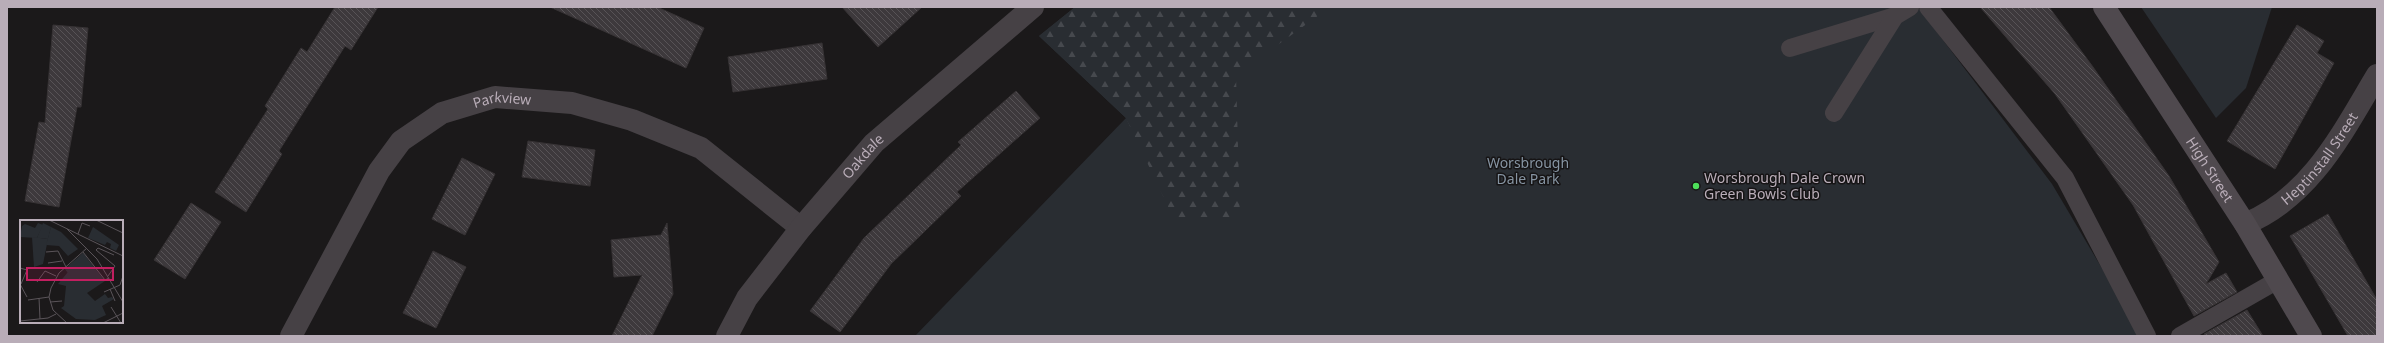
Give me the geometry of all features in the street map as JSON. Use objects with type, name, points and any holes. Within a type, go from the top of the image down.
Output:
[{"type":"street","name":"Oakdale","points":[[727,336],[747,298],[801,228],[874,143],[1033,7]]},
{"type":"street","name":"High Street","points":[[2104,7],[2245,224],[2311,336]]},
{"type":"street","name":"Heptinstall Street","points":[[2245,224],[2288,200],[2324,161],[2377,75]]},
{"type":"street","name":"Parkview","points":[[291,336],[379,171],[401,141],[442,113],[495,97],[572,103],[632,120],[701,148],[801,228]]},
{"type":"lane","points":[[1928,7],[2065,178],[2147,336]]},
{"type":"lane","points":[[1790,48],[1902,11]]},
{"type":"lane","points":[[1834,113],[1902,11]]},
{"type":"lane","points":[[2180,336],[2278,280]]},
{"type":"green space","name":"Worsbrough Dale Park","points":[[1075,7],[1918,7],[2052,184],[2142,336],[915,336],[1126,118],[1039,36]]},
{"type":"green space","points":[[1075,7],[1330,7],[1236,75],[1240,219],[1174,219],[1126,118],[1039,36]]},
{"type":"green space","points":[[2141,7],[2272,7],[2246,88],[2216,118]]},
{"type":"building","points":[[335,7],[378,7],[351,50],[345,46],[279,151],[282,154],[246,212],[215,192],[268,109],[265,106],[301,48],[307,52]]},
{"type":"building","points":[[550,7],[657,7],[704,28],[686,68]]},
{"type":"building","points":[[842,7],[922,7],[878,47]]},
{"type":"building","points":[[1980,7],[2049,7],[2169,176],[2219,262],[2206,284],[2226,273],[2237,292],[2194,316],[2133,205],[2055,94]]},
{"type":"building","points":[[53,25],[88,28],[81,107],[77,107],[59,207],[25,201],[39,122],[45,123]]},
{"type":"building","points":[[2297,25],[2324,41],[2317,53],[2334,63],[2275,169],[2227,141]]},
{"type":"building","points":[[822,43],[827,79],[733,92],[728,57]]},
{"type":"building","points":[[1016,91],[1040,118],[957,192],[961,196],[891,264],[840,332],[810,311],[864,238],[961,145],[958,142]]},
{"type":"building","points":[[528,141],[595,150],[590,186],[522,177]]},
{"type":"building","points":[[462,158],[495,174],[465,235],[432,219]]},
{"type":"building","points":[[191,203],[221,222],[185,279],[154,260]]},
{"type":"building","points":[[2328,214],[2377,300],[2377,336],[2348,336],[2290,236]]},
{"type":"building","points":[[667,223],[673,294],[652,336],[612,336],[642,275],[614,277],[611,240],[661,235]]},
{"type":"building","points":[[433,251],[466,267],[436,328],[403,313]]},
{"type":"building","points":[[2247,310],[2263,336],[2205,336],[2204,334]]},
{"type":"place","name":"Worsbrough Dale Crown Green Bowls Club","points":[[1696,186]]}]
